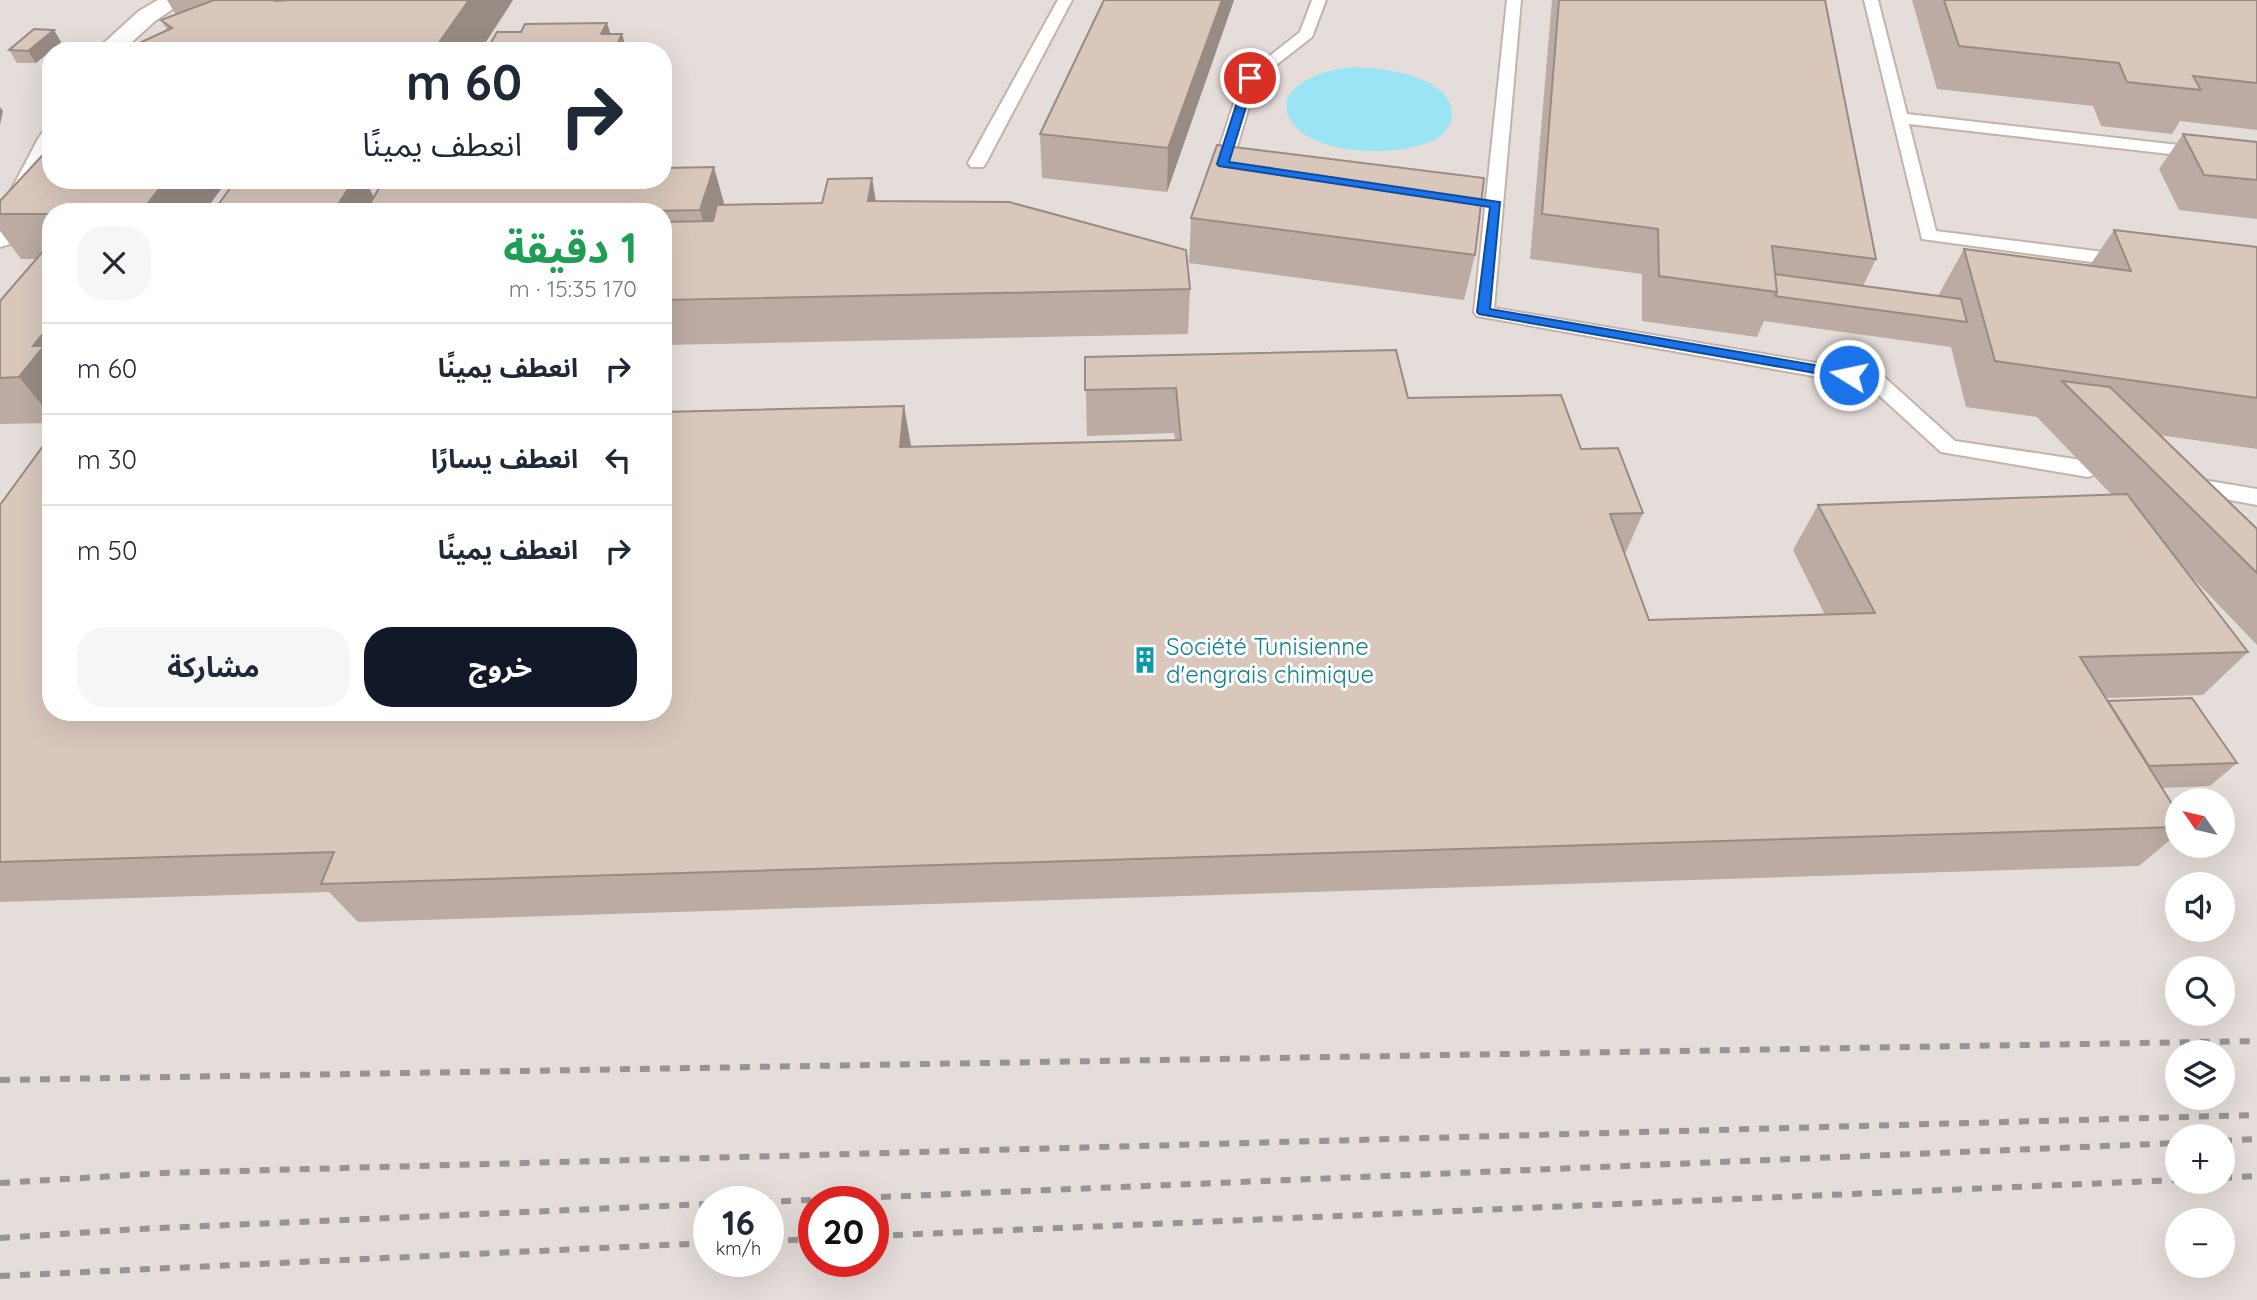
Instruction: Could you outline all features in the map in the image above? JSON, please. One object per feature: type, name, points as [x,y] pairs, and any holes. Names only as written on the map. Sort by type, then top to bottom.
[{"type":"street","points":[[117,42],[147,16],[174,0]]},
{"type":"street","points":[[0,238],[42,156]]},
{"type":"lane","points":[[977,163],[1065,0]]},
{"type":"lane","points":[[1250,168],[1223,164],[1250,78],[1307,34],[1319,0]]},
{"type":"lane","points":[[1514,0],[1489,203],[1484,312],[1875,380],[1949,447],[2088,469]]},
{"type":"lane","points":[[1871,0],[1927,235],[2147,264]]},
{"type":"lane","points":[[1901,118],[2257,159]]},
{"type":"lane","points":[[2163,481],[2257,496]]},
{"type":"shaded area","points":[[0,0],[2257,0],[2257,1300],[0,1300]]},
{"type":"water","points":[[1352,67],[1407,74],[1433,85],[1450,104],[1452,120],[1441,135],[1424,144],[1380,151],[1332,146],[1312,138],[1296,127],[1287,112],[1288,96],[1302,83],[1317,75]]},
{"type":"building","points":[[214,0],[469,0],[439,42],[141,42],[172,28],[161,20]]},
{"type":"building","points":[[1104,0],[1222,0],[1168,148],[1040,134]]},
{"type":"building","points":[[1559,0],[1825,0],[1876,259],[1772,246],[1777,292],[1659,276],[1658,229],[1542,214]]},
{"type":"building","points":[[1944,0],[2257,0],[2257,83],[2193,76],[2201,90],[2127,82],[2119,63],[1959,46]]},
{"type":"building","points":[[607,23],[601,34],[622,34],[618,42],[491,42],[497,32],[521,32],[525,24]]},
{"type":"building","points":[[34,29],[54,30],[28,51],[9,50]]},
{"type":"building","points":[[2183,134],[2257,142],[2257,180],[2204,175]]},
{"type":"building","points":[[1217,145],[1484,178],[1475,255],[1191,218]]},
{"type":"building","points":[[42,156],[42,189],[159,189],[148,203],[42,203],[42,214],[0,214],[0,201]]},
{"type":"building","points":[[714,167],[700,210],[672,211],[672,203],[370,203],[379,189],[672,189],[672,168]]},
{"type":"building","points":[[872,178],[868,201],[1009,202],[1186,250],[1190,289],[672,300],[672,222],[713,221],[717,205],[822,203],[828,179]]},
{"type":"building","points":[[230,189],[348,189],[339,203],[219,203]]},
{"type":"building","points":[[2114,230],[2257,247],[2257,398],[1995,361],[1964,249],[2131,271]]},
{"type":"building","points":[[42,252],[42,335],[33,346],[42,346],[42,348],[19,377],[0,378],[0,301]]},
{"type":"building","points":[[1775,274],[1961,299],[1967,322],[1775,296]]},
{"type":"building","name":"Société Tunisienne d'engrais chimique","points":[[1396,350],[1408,398],[1561,395],[1581,449],[1618,448],[1643,513],[1610,514],[1649,620],[1875,613],[1818,505],[2127,494],[2248,652],[2080,657],[2165,793],[2165,827],[321,884],[334,852],[0,862],[0,505],[42,447],[42,721],[672,721],[672,412],[904,406],[900,447],[1181,440],[1176,388],[1085,390],[1085,357]]},
{"type":"building","points":[[2062,381],[2110,387],[2257,529],[2257,573]]},
{"type":"building","points":[[2192,698],[2237,763],[2149,766],[2108,701]]},
{"type":"railway","points":[[0,1080],[2257,1041]]},
{"type":"railway","points":[[0,1183],[164,1173],[2257,1115]]},
{"type":"railway","points":[[2235,1140],[2257,1139]]},
{"type":"railway","points":[[784,1201],[2165,1144]]},
{"type":"railway","points":[[2235,1177],[2257,1176]]},
{"type":"railway","points":[[889,1235],[2165,1181]]},
{"type":"railway","points":[[0,1238],[138,1229],[693,1205]]},
{"type":"railway","points":[[784,1240],[798,1240]]},
{"type":"railway","points":[[0,1276],[693,1244]]},
{"type":"place","name":"Société Tunisienne d'engrais chimique","points":[[1145,660]]},
{"type":"route","points":[[1250,78],[1223,164],[1496,204],[1484,312],[1849,375]]}]
